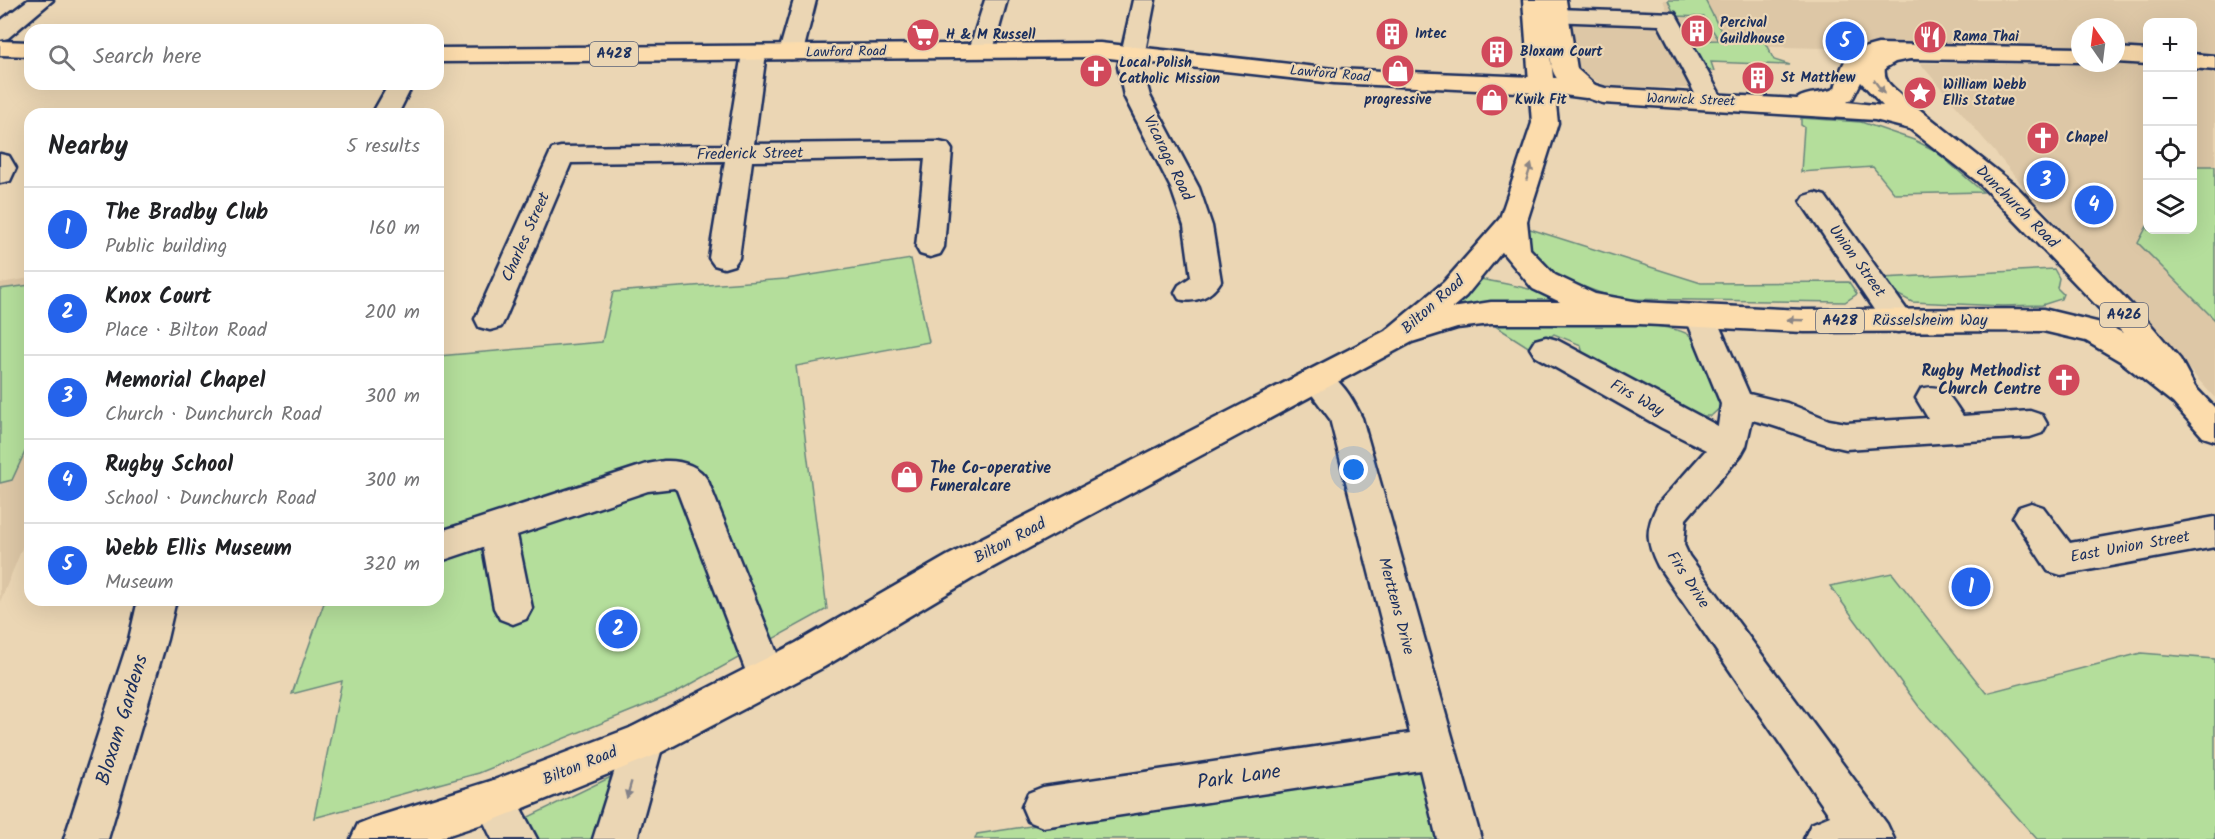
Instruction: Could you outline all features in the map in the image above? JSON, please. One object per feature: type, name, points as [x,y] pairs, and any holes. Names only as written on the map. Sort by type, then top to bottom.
[{"type":"main road","name":"Bilton Road","points":[[373,839],[494,800],[644,741],[810,655],[960,567],[1396,339],[1455,289],[1513,221],[1545,123],[1534,0]]},
{"type":"main road","points":[[1556,8],[1565,71],[1594,93]]},
{"type":"main road","points":[[0,48],[24,49]]},
{"type":"main road","name":"Lawford Road","points":[[444,55],[981,50],[1134,53],[1335,76],[1503,86],[1540,85]]},
{"type":"main road","name":"A428","points":[[1779,104],[1833,99],[1848,88],[1855,60],[1878,51],[2071,55]]},
{"type":"main road","name":"A428","points":[[1904,52],[1890,55],[1876,64],[1872,70],[1873,82],[1890,100],[1929,129]]},
{"type":"main road","points":[[2125,56],[2143,57]]},
{"type":"main road","points":[[2197,61],[2215,63]]},
{"type":"main road","name":"Warwick Street","points":[[1540,85],[1654,99],[1779,104]]},
{"type":"main road","name":"A428","points":[[1545,123],[1566,106],[1594,93]]},
{"type":"main road","points":[[1779,104],[1875,112],[1909,120],[1929,129]]},
{"type":"main road","name":"Dunchurch Road","points":[[1929,129],[1995,182],[2111,300],[2167,365],[2184,395],[2215,428]]},
{"type":"main road","name":"Rüsselsheim Way","points":[[1513,221],[1516,252],[1544,282],[1588,303],[1639,312]]},
{"type":"main road","name":"Rüsselsheim Way","points":[[1396,339],[1454,318],[1491,313],[1639,312],[1804,321],[2043,320],[2064,314],[2074,302],[2076,289],[2054,244]]},
{"type":"main road","name":"Rüsselsheim Way","points":[[2043,320],[2105,337],[2131,353],[2184,395]]},
{"type":"street","points":[[0,33],[42,0]]},
{"type":"street","points":[[791,52],[806,0]]},
{"type":"street","points":[[981,50],[996,0]]},
{"type":"street","points":[[1134,53],[1144,0]]},
{"type":"street","points":[[1556,8],[1667,18],[1710,100]]},
{"type":"street","points":[[724,258],[754,53]]},
{"type":"street","name":"Vicarage Road","points":[[1134,53],[1130,67],[1137,96],[1185,188],[1198,226],[1206,281],[1190,292]]},
{"type":"street","points":[[388,108],[398,90]]},
{"type":"street","name":"Frederick Street","points":[[561,155],[939,150],[930,247]]},
{"type":"street","name":"Charles Street","points":[[490,319],[561,155]]},
{"type":"street","points":[[0,162],[3,168],[0,175]]},
{"type":"street","name":"Union Street","points":[[1815,202],[1898,321]]},
{"type":"street","points":[[1700,316],[1737,404],[1787,415],[1823,432],[1846,436],[2030,424]]},
{"type":"street","name":"Firs Way","points":[[1546,348],[1674,419],[1729,446]]},
{"type":"street","name":"Merttens Drive","points":[[1318,381],[1331,394],[1346,418],[1460,839]]},
{"type":"street","points":[[1932,398],[1954,429]]},
{"type":"street","name":"Firs Drive","points":[[1737,404],[1735,425],[1729,446],[1670,514],[1666,545],[1676,566],[1853,834]]},
{"type":"street","points":[[444,545],[647,478],[667,474],[682,475],[691,481],[767,678]]},
{"type":"street","name":"East Union Street","points":[[2031,517],[2061,560],[2215,532]]},
{"type":"street","points":[[498,528],[513,608]]},
{"type":"street","name":"Bloxam Gardens","points":[[86,839],[148,639],[156,606]]},
{"type":"street","points":[[615,839],[644,741]]},
{"type":"street","name":"Park Lane","points":[[1043,807],[1434,749]]},
{"type":"street","points":[[494,800],[515,839]]},
{"type":"shaded area","points":[[1663,0],[2215,0],[2215,398],[2030,194],[1920,63],[2071,64],[2071,72],[2125,72],[2125,65],[2143,65],[2143,234],[2197,234],[2197,18],[2143,18],[2143,50],[2125,49],[2125,18],[2071,18],[2071,54],[1691,45],[1714,89],[1606,86],[1587,76],[1577,64],[1571,21],[1671,21]]},
{"type":"shaded area","points":[[24,279],[24,544],[0,602],[0,283]]},
{"type":"green space","points":[[1668,0],[1705,0],[1724,37],[1762,37],[1774,60],[1790,65],[1711,62],[1714,71],[1698,70],[1682,41],[1719,40],[1704,17],[1675,16]]},
{"type":"green space","points":[[1801,118],[1861,122],[1914,140],[1934,150],[1983,192],[1895,194],[1873,167],[1801,172],[1804,127],[1801,125]]},
{"type":"green space","points":[[2197,166],[2215,166],[2215,320],[2138,243],[2143,234],[2197,234]]},
{"type":"green space","points":[[1527,228],[1701,283],[1849,282],[1857,294],[1845,302],[1617,299],[1557,277],[1534,257],[1527,244]]},
{"type":"green space","points":[[911,259],[929,342],[796,366],[827,609],[673,694],[479,773],[314,818],[342,681],[292,694],[323,606],[444,606],[444,355],[602,342],[613,292],[786,279]]},
{"type":"green space","points":[[2054,269],[2059,278],[2057,288],[2063,294],[2061,299],[2042,305],[2003,306],[1912,302],[1891,291],[1882,278]]},
{"type":"green space","points":[[1475,278],[1540,292],[1576,308],[1507,302],[1454,306]]},
{"type":"green space","points":[[24,286],[24,454],[12,480],[0,483],[0,289]]},
{"type":"green space","points":[[1505,320],[1631,323],[1677,330],[1689,335],[1702,349],[1723,405],[1711,416],[1688,416],[1584,361],[1581,345],[1554,334],[1533,350],[1489,322]]},
{"type":"green space","points":[[1892,573],[1986,693],[2141,653],[2215,659],[2215,839],[2037,839],[1920,708],[1830,586]]},
{"type":"green space","points":[[1418,768],[1437,839],[975,839],[977,834]]},
{"type":"green space","points":[[613,776],[619,786],[605,839],[520,839],[512,825]]},
{"type":"place","name":"Percival Guildhouse","points":[[1697,31]]},
{"type":"place","name":"Intec","points":[[1392,34]]},
{"type":"place","name":"H & M Russell","points":[[923,35]]},
{"type":"place","name":"Rama Thai","points":[[1930,37]]},
{"type":"place","name":"Webb Ellis Museum","points":[[1845,41]]},
{"type":"place","name":"Bloxam Court","points":[[1497,52]]},
{"type":"place","name":"Local Polish Catholic Mission","points":[[1096,71]]},
{"type":"place","name":"progressive","points":[[1398,71]]},
{"type":"place","name":"St Matthew","points":[[1758,78]]},
{"type":"place","name":"William Webb Ellis Statue","points":[[1920,93]]},
{"type":"place","name":"Kwik Fit","points":[[1492,100]]},
{"type":"place","name":"Chapel","points":[[2043,138]]},
{"type":"place","name":"Memorial Chapel","points":[[2046,180]]},
{"type":"place","name":"Rugby School","points":[[2094,205]]},
{"type":"place","name":"Rugby Methodist Church Centre","points":[[2064,380]]},
{"type":"place","name":"The Co-operative Funeralcare","points":[[907,477]]},
{"type":"place","name":"The Bradby Club","points":[[1971,587]]},
{"type":"place","name":"Knox Court","points":[[618,629]]}]
